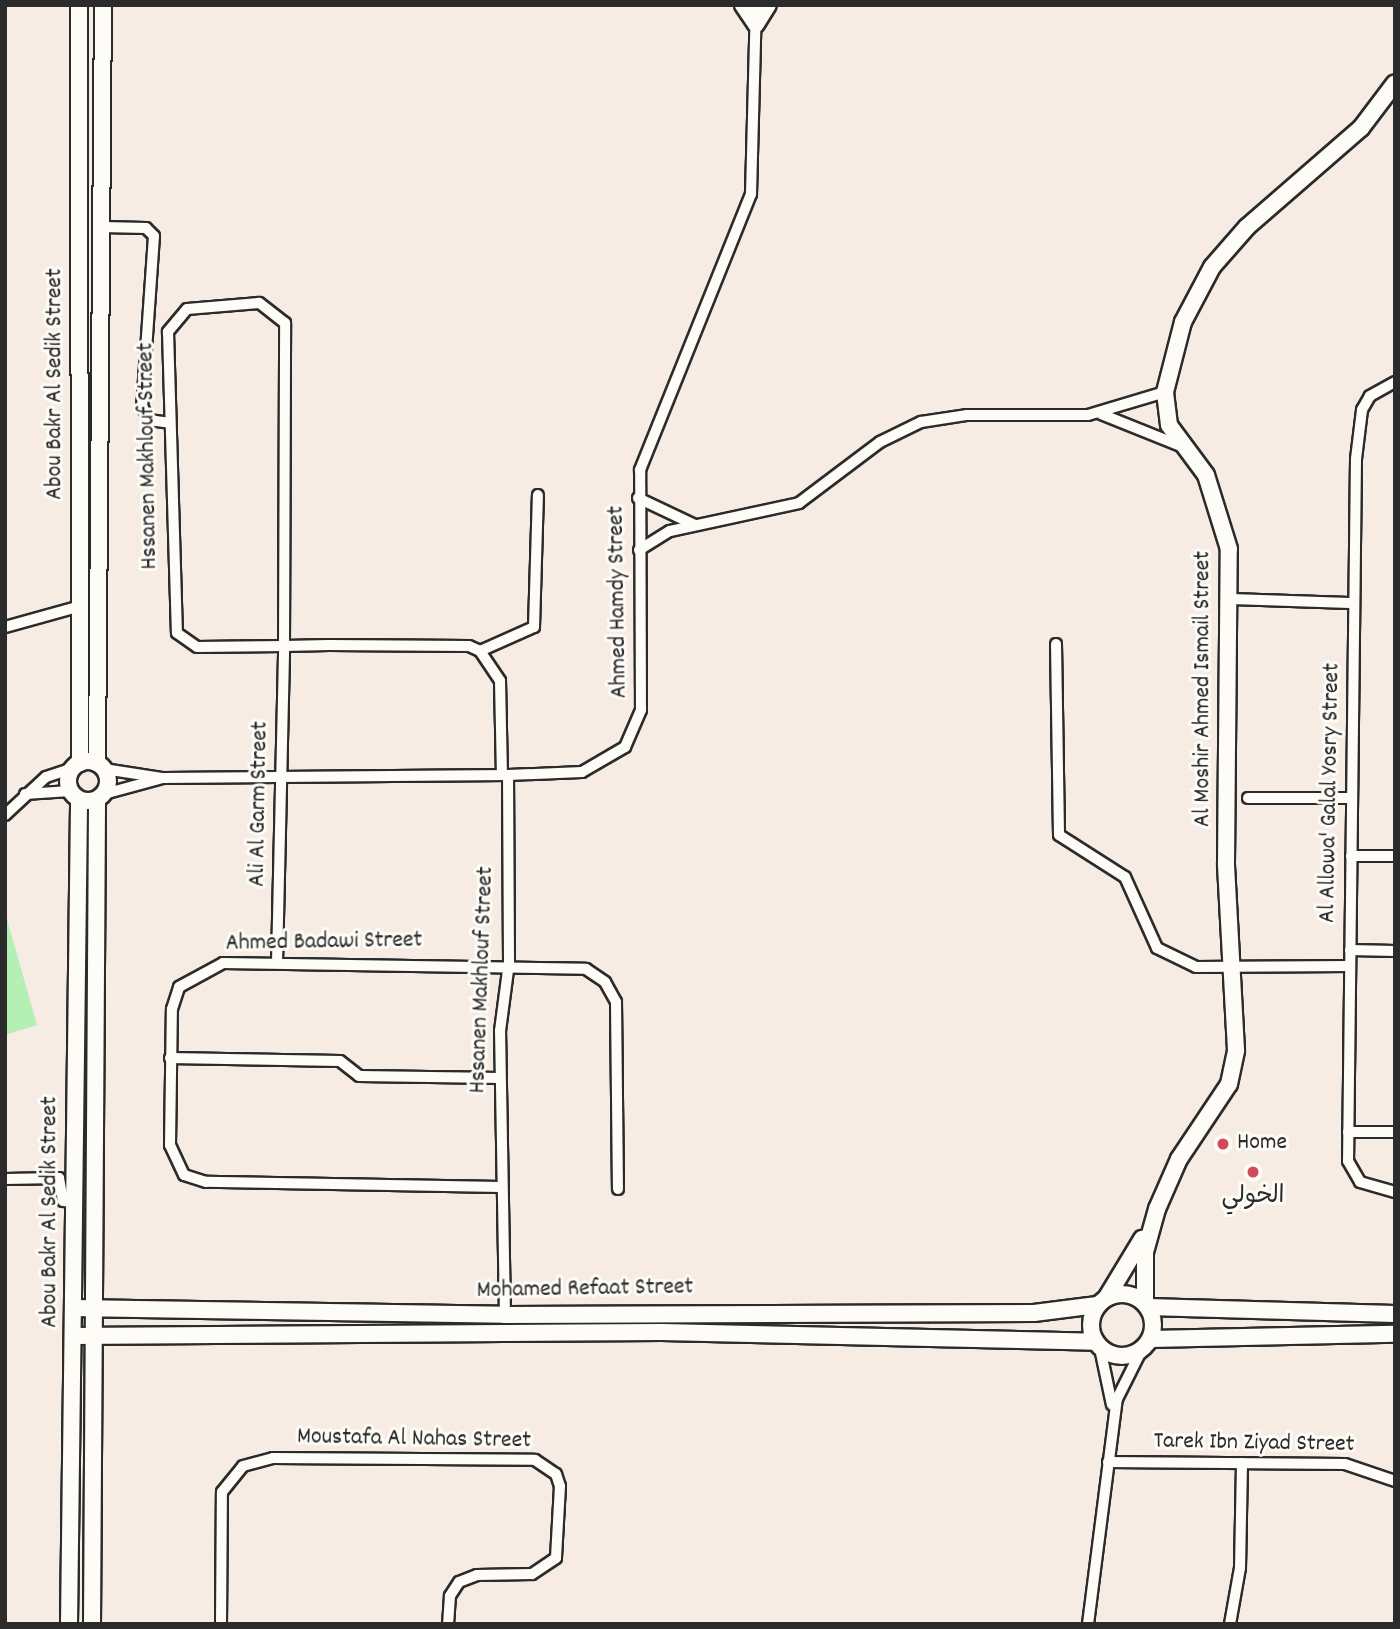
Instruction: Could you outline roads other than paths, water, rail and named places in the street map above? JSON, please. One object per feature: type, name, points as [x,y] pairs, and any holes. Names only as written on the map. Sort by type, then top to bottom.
[{"type":"street","name":"Abou Bakr Al Sedik Street","points":[[69,1624],[74,1202],[79,5]]},
{"type":"street","name":"Abou Bakr Al Sedik Street","points":[[92,1624],[101,766],[103,5]]},
{"type":"street","points":[[743,5],[755,24],[768,5]]},
{"type":"street","name":"Ahmed Hamdy Street","points":[[101,766],[163,778],[505,775],[593,769],[616,756],[633,736],[641,710],[638,498],[647,443],[751,194],[755,5]]},
{"type":"street","name":"Al Moshir Ahmed Ismail Street","points":[[1102,1301],[1157,1209],[1179,1158],[1234,1068],[1230,966],[1229,599],[1225,522],[1206,475],[1169,425],[1165,393],[1183,322],[1212,267],[1247,227],[1361,128],[1395,83]]},
{"type":"street","points":[[102,227],[146,228],[154,236],[142,406],[149,420],[170,423]]},
{"type":"street","name":"Hssanen Makhlouf Street","points":[[284,646],[285,323],[279,314],[259,303],[197,305],[178,315],[168,332],[177,633],[197,647],[284,646],[480,651],[500,681],[509,963],[500,1078],[500,1187],[505,1315]]},
{"type":"street","name":"Al Allowa' Galal Yosry Street","points":[[1395,382],[1370,396],[1358,425],[1352,603],[1353,798],[1348,1132],[1353,1175],[1375,1189],[1395,1192]]},
{"type":"street","points":[[639,550],[658,535],[695,525],[756,517],[799,503],[880,442],[922,422],[967,415],[1098,413],[1165,393]]},
{"type":"street","points":[[1098,413],[1185,448]]},
{"type":"street","points":[[480,651],[534,627],[538,495]]},
{"type":"street","points":[[638,498],[695,525]]},
{"type":"street","points":[[1229,599],[1352,603]]},
{"type":"street","points":[[5,626],[77,607]]},
{"type":"street","points":[[1056,644],[1061,839],[1125,877],[1149,936],[1168,957],[1196,967],[1350,966]]},
{"type":"street","name":"Ali Al Garm Street","points":[[278,963],[284,646]]},
{"type":"street","points":[[5,816],[46,777],[76,766],[101,766]]},
{"type":"street","name":"Ahmed Hamdy Street","points":[[100,797],[163,778]]},
{"type":"street","points":[[26,794],[100,797]]},
{"type":"street","points":[[1248,798],[1353,798]]},
{"type":"street","points":[[1351,856],[1395,856]]},
{"type":"street","points":[[1350,950],[1395,951]]},
{"type":"street","name":"Ahmed Badawi Street","points":[[500,1187],[195,1181],[172,1156],[170,1058],[174,997],[186,978],[223,963],[509,963],[586,969],[612,991],[618,1189]]},
{"type":"street","points":[[170,1058],[340,1060],[354,1075],[500,1078]]},
{"type":"street","points":[[1348,1132],[1395,1132]]},
{"type":"street","points":[[5,1179],[59,1178],[62,1201],[74,1202]]},
{"type":"street","name":"Al Moshir Ahmed Ismail Street","points":[[1147,1305],[1145,1252],[1157,1209]]},
{"type":"street","points":[[1114,1419],[1098,1345],[1090,1324],[1102,1301],[1127,1294],[1147,1305],[1395,1314]]},
{"type":"street","name":"Mohamed Refaat Street","points":[[73,1308],[505,1315],[659,1311],[1034,1313],[1102,1301]]},
{"type":"street","points":[[1088,1624],[1114,1419],[1126,1372],[1146,1344],[1147,1305]]},
{"type":"street","points":[[659,1311],[670,1332]]},
{"type":"street","points":[[670,1332],[677,1311]]},
{"type":"street","name":"Mohamed Refaat Street","points":[[73,1336],[670,1332],[1098,1345]]},
{"type":"street","points":[[1098,1345],[1124,1357],[1146,1344],[1395,1334]]},
{"type":"street","name":"Moustafa Al Nahas Street","points":[[220,1624],[222,1492],[243,1466],[272,1458],[535,1460],[556,1474],[560,1486],[556,1558],[532,1574],[477,1575],[459,1582],[450,1596],[448,1624]]},
{"type":"street","name":"Tarek Ibn Ziyad Street","points":[[1108,1462],[1345,1464],[1395,1481]]},
{"type":"street","points":[[1230,1624],[1240,1568],[1242,1463]]},
{"type":"place","name":"Home","points":[[1223,1144]]},
{"type":"place","name":"الخولي","points":[[1253,1172]]}]
